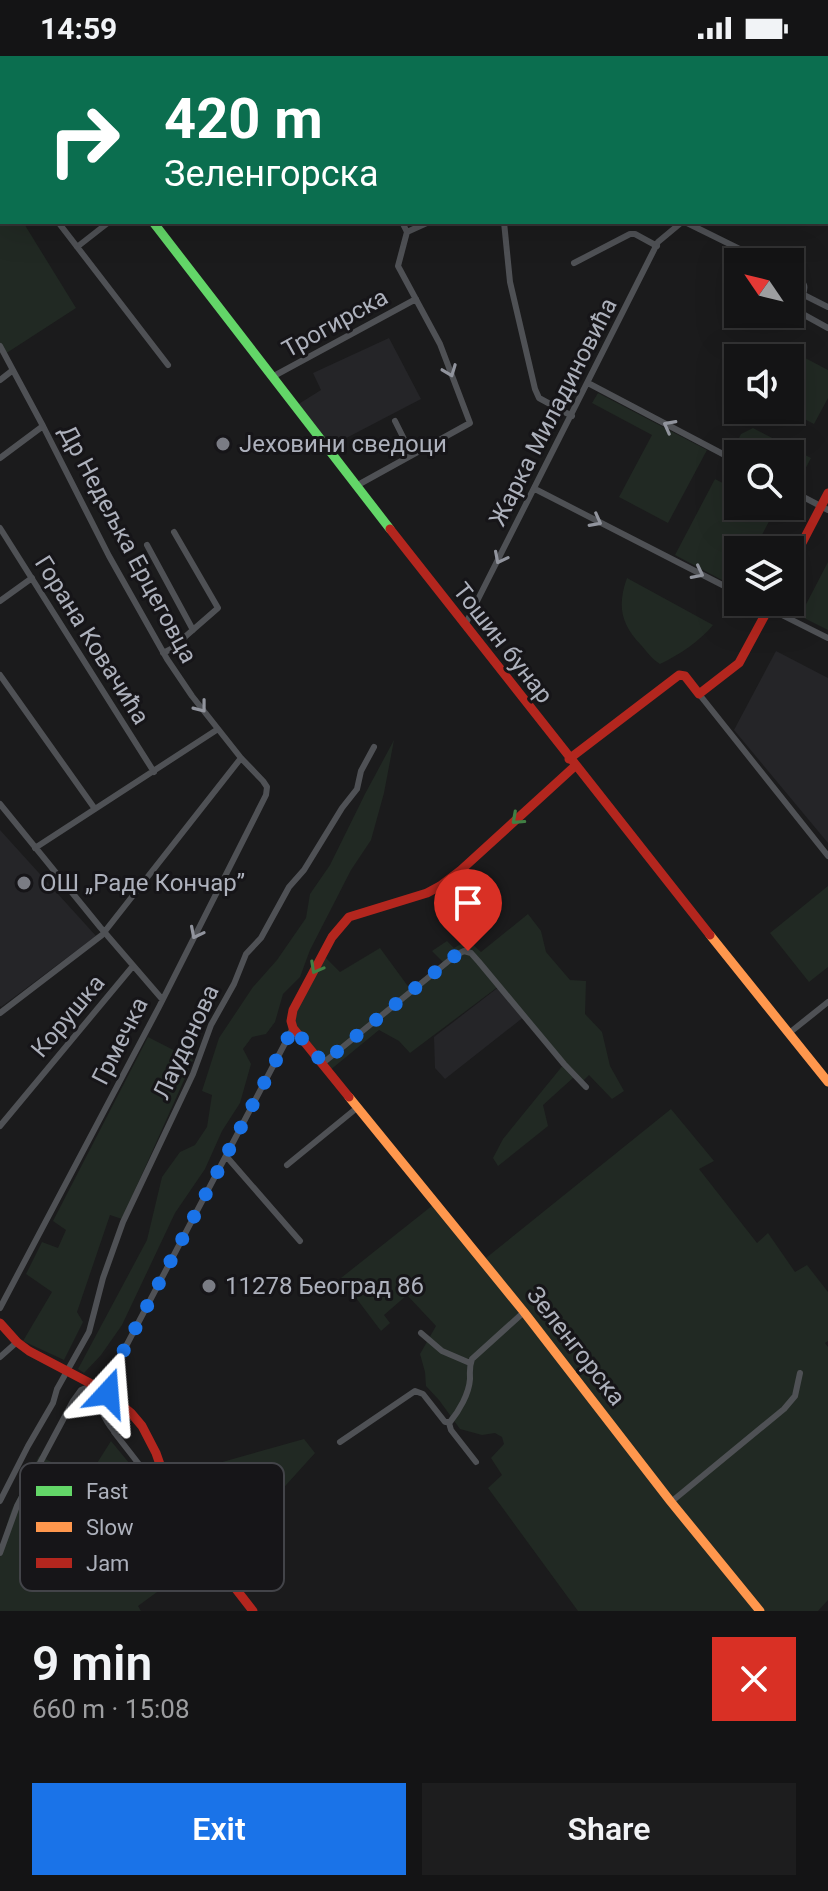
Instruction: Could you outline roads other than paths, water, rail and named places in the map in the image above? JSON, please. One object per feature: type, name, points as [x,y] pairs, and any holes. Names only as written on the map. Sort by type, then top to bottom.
[{"type":"street","points":[[60,224],[168,365]]},
{"type":"street","points":[[77,247],[106,224]]},
{"type":"street","name":"Тошин бунар","points":[[155,224],[572,763],[788,1034],[825,1074]]},
{"type":"street","points":[[356,486],[470,423],[440,344],[398,266],[407,232],[403,224]]},
{"type":"street","points":[[407,232],[425,224]]},
{"type":"street","points":[[504,224],[510,282],[535,389],[539,398],[550,404]]},
{"type":"street","name":"Жарка Миладиновића","points":[[464,626],[660,240],[681,224]]},
{"type":"street","points":[[688,224],[737,248]]},
{"type":"street","points":[[574,263],[630,234],[657,246]]},
{"type":"street","points":[[804,295],[828,307]]},
{"type":"street","name":"Трогирска","points":[[272,377],[416,299]]},
{"type":"street","points":[[804,315],[828,328]]},
{"type":"street","name":"Др Недељка Ерцеговца","points":[[0,346],[163,653],[192,696],[267,787]]},
{"type":"street","points":[[0,380],[13,370]]},
{"type":"street","points":[[588,383],[724,455]]},
{"type":"street","points":[[559,409],[572,416]]},
{"type":"street","points":[[395,421],[412,455]]},
{"type":"street","points":[[0,458],[43,426]]},
{"type":"street","points":[[535,489],[724,586]]},
{"type":"street","points":[[804,542],[824,508],[828,493]]},
{"type":"street","points":[[804,497],[824,508]]},
{"type":"street","name":"Горана Ковачића","points":[[0,528],[154,772]]},
{"type":"street","points":[[163,653],[218,608],[174,532]]},
{"type":"street","points":[[147,545],[193,630]]},
{"type":"street","points":[[0,601],[32,578]]},
{"type":"street","points":[[699,694],[739,663],[764,616]]},
{"type":"street","points":[[789,616],[828,638]]},
{"type":"street","points":[[0,675],[95,809]]},
{"type":"street","points":[[103,1390],[293,1028],[293,1010],[332,937],[349,917],[427,893],[440,886],[461,870],[572,763],[679,675],[685,676],[828,856]]},
{"type":"street","points":[[35,848],[218,729]]},
{"type":"street","name":"Лаудонова","points":[[0,1501],[92,1323],[103,1278],[123,1222],[246,954],[261,938],[289,887],[304,870],[357,789],[361,771],[374,747]]},
{"type":"street","points":[[0,1013],[105,933],[241,758]]},
{"type":"street","name":"Грмечка","points":[[0,1308],[162,999],[266,795],[267,787]]},
{"type":"street","points":[[0,804],[162,999]]},
{"type":"street","points":[[323,1063],[464,951],[471,953],[586,1087]]},
{"type":"street","name":"Корушка","points":[[0,1126],[133,966]]},
{"type":"street","points":[[788,1034],[828,1002]]},
{"type":"street","name":"Зеленгорска","points":[[293,1028],[524,1312],[760,1611]]},
{"type":"street","points":[[287,1165],[358,1107]]},
{"type":"street","points":[[226,1156],[300,1241]]},
{"type":"street","points":[[449,1423],[466,1395],[470,1363],[474,1356],[524,1312]]},
{"type":"street","points":[[0,1323],[17,1342],[103,1390],[131,1413],[146,1434],[160,1463]]},
{"type":"street","points":[[421,1333],[442,1351],[470,1363]]},
{"type":"street","points":[[0,1357],[17,1342]]},
{"type":"street","points":[[671,1502],[784,1409],[798,1390],[800,1373]]},
{"type":"street","points":[[40,1463],[73,1401],[81,1390],[88,1388],[116,1438],[136,1463]]},
{"type":"street","points":[[340,1442],[415,1391],[423,1394],[449,1423],[476,1462]]},
{"type":"street","points":[[113,1430],[117,1421],[131,1413]]},
{"type":"street","points":[[0,1553],[20,1500]]},
{"type":"street","points":[[237,1591],[253,1611]]},
{"type":"place","name":"Јеховини сведоци","points":[[223,444]]},
{"type":"place","name":"ОШ „Раде Кончар”","points":[[24,883]]},
{"type":"place","name":"11278 Београд 86","points":[[209,1286]]}]
